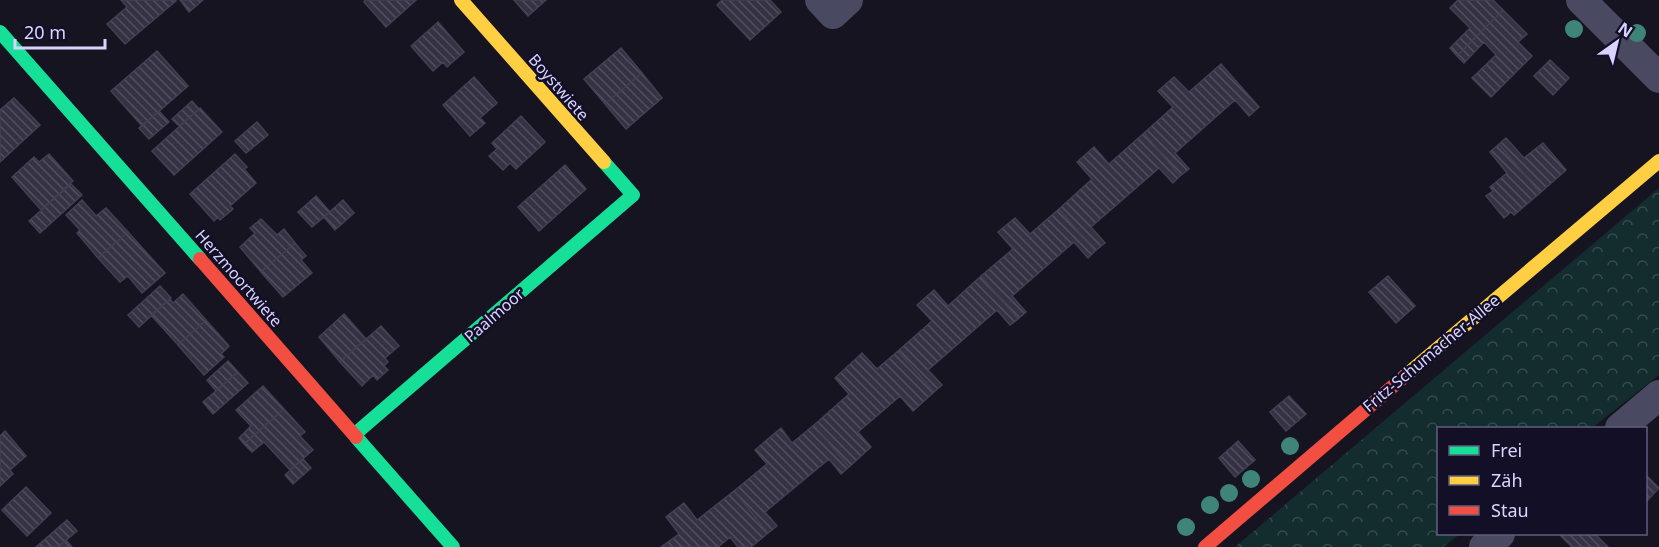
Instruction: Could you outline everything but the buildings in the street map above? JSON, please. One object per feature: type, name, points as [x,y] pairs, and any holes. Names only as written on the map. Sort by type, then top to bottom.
[{"type":"street","name":"Boystwiete","points":[[461,0],[633,195]]},
{"type":"street","points":[[1581,0],[1659,78]]},
{"type":"street","name":"Herzmoortwiete","points":[[0,32],[453,547]]},
{"type":"street","name":"Fritz-Schumacher-Allee","points":[[1205,547],[1659,161]]},
{"type":"street","name":"Paalmoor","points":[[355,434],[633,195]]},
{"type":"street","points":[[1622,427],[1659,395]]},
{"type":"street","points":[[1484,547],[1499,535]]},
{"type":"green space","points":[[1659,188],[1659,375],[1593,427],[1437,427],[1437,535],[1459,535],[1443,547],[1235,547]]},
{"type":"traffic: fast","points":[[0,32],[200,259]]},
{"type":"traffic: fast","points":[[355,434],[633,195],[604,162]]},
{"type":"traffic: fast","points":[[356,437],[453,547]]},
{"type":"traffic: slow","points":[[461,0],[604,162]]},
{"type":"traffic: slow","points":[[1405,376],[1659,161]]},
{"type":"traffic: jam","points":[[200,259],[356,437]]},
{"type":"traffic: jam","points":[[1205,547],[1405,376]]}]
